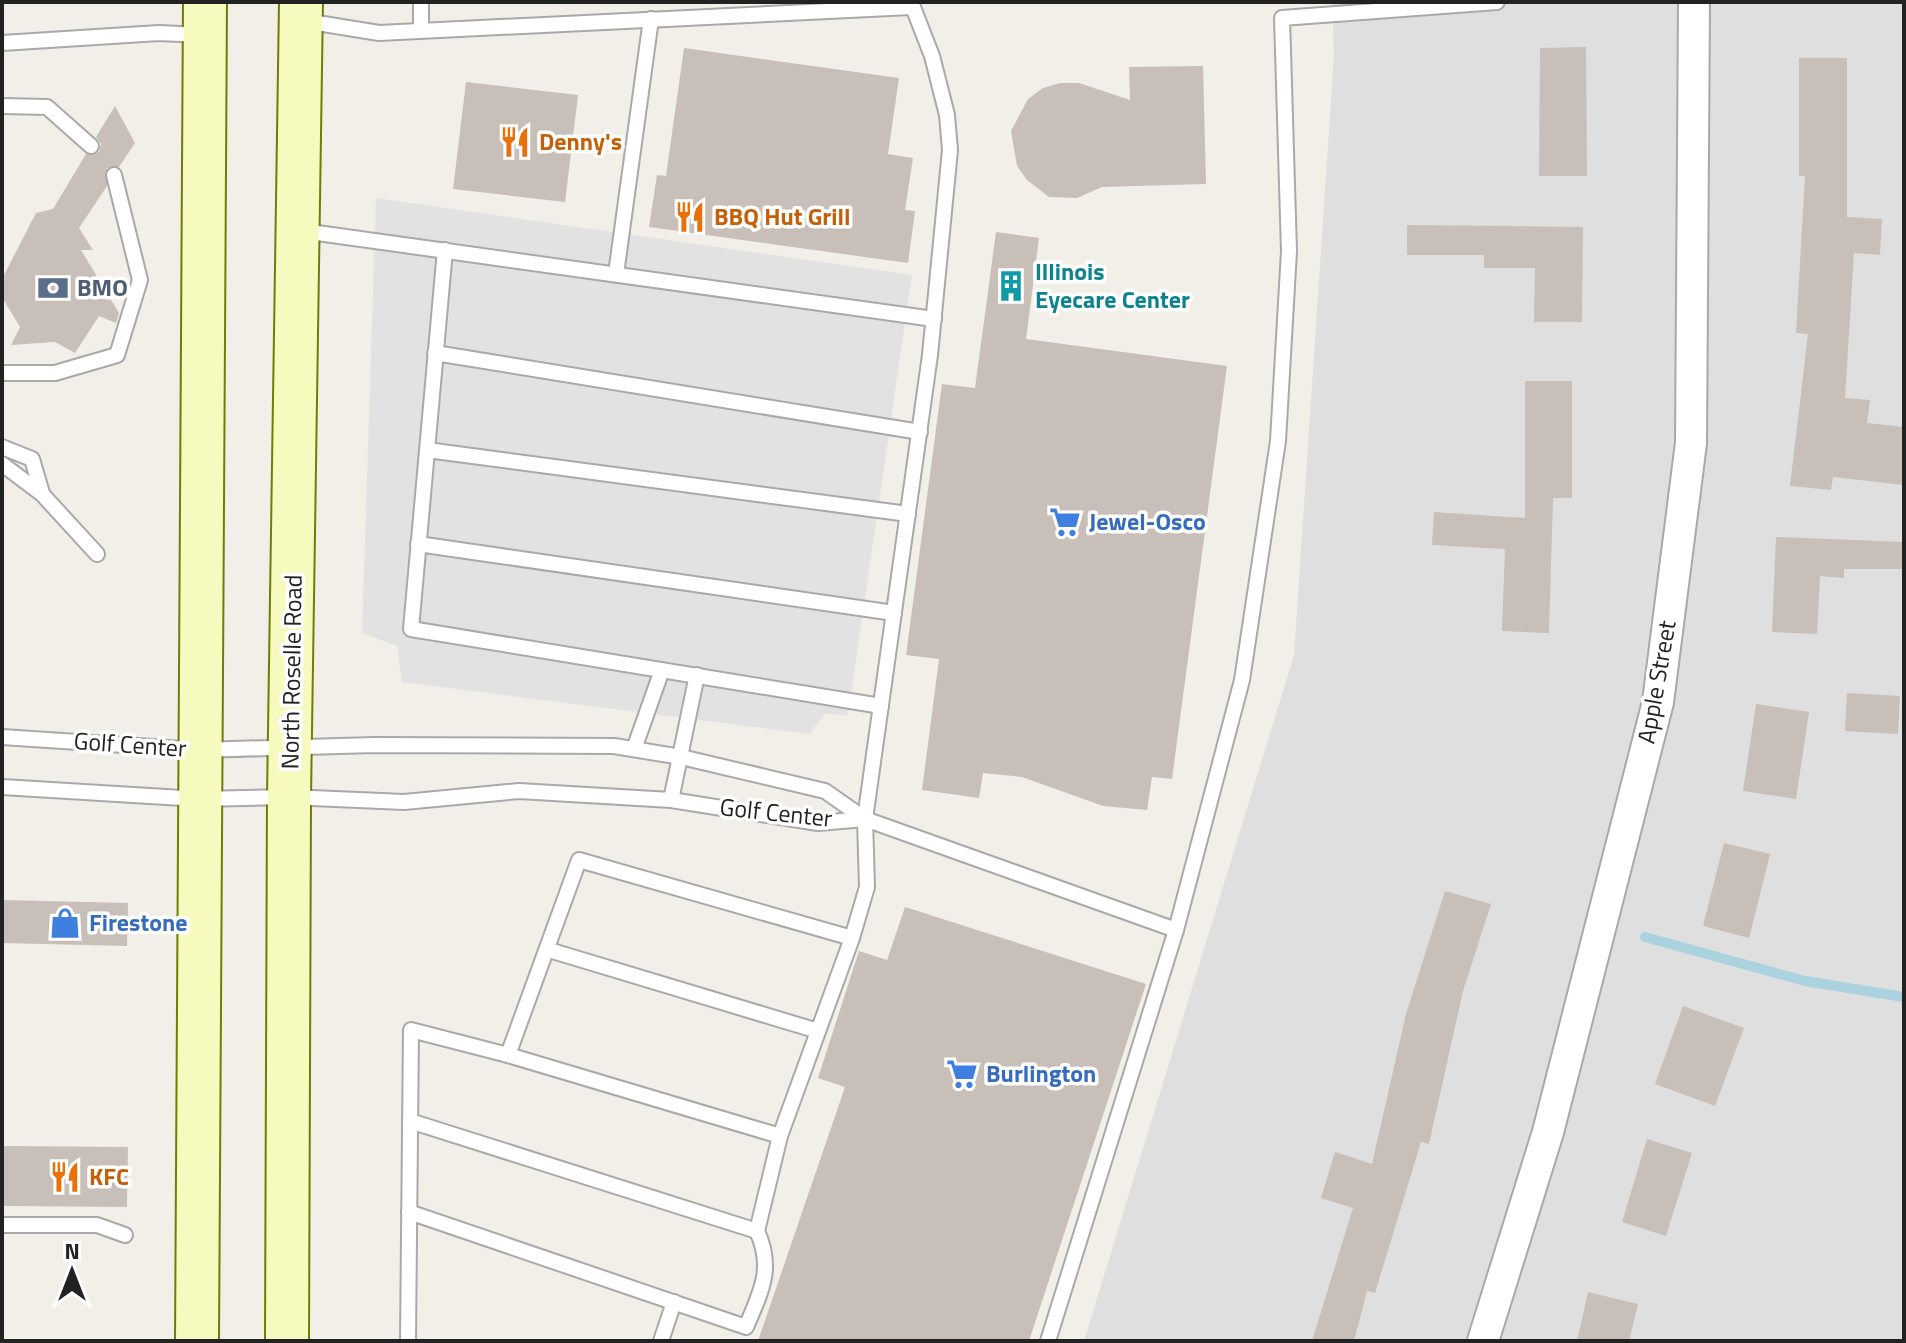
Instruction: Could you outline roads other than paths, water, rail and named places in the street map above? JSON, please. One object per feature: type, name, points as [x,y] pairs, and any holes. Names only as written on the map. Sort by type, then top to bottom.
[{"type":"main road","name":"North Roselle Road","points":[[287,1341],[289,797],[300,11]]},
{"type":"main road","points":[[197,1341],[205,18]]},
{"type":"street","name":"Apple Street","points":[[1483,1341],[1548,1132],[1658,702],[1691,443],[1694,2]]},
{"type":"lane","points":[[421,2],[421,30]]},
{"type":"lane","points":[[677,2],[677,18]]},
{"type":"lane","points":[[1048,1341],[1176,930],[1242,680],[1278,441],[1289,251],[1282,18],[1497,2]]},
{"type":"lane","points":[[300,11],[379,33],[911,5],[932,56],[947,115],[950,150],[934,319],[865,819],[867,887],[852,938],[780,1136],[757,1231],[767,1254],[759,1295],[743,1334],[674,1302],[409,1212]]},
{"type":"lane","points":[[2,43],[159,33],[205,18]]},
{"type":"lane","points":[[616,274],[651,19]]},
{"type":"lane","points":[[2,106],[47,107],[91,146]]},
{"type":"lane","points":[[2,373],[55,373],[117,355],[140,280],[114,175]]},
{"type":"lane","points":[[299,231],[934,319]]},
{"type":"lane","points":[[445,250],[411,629],[881,706]]},
{"type":"lane","points":[[435,353],[920,432]]},
{"type":"lane","points":[[2,447],[32,459],[42,494]]},
{"type":"lane","points":[[427,450],[908,514]]},
{"type":"lane","points":[[2,464],[42,494],[97,554]]},
{"type":"lane","points":[[418,544],[894,613]]},
{"type":"lane","points":[[634,749],[662,670]]},
{"type":"lane","points":[[671,800],[697,675]]},
{"type":"lane","name":"Golf Center","points":[[2,737],[199,750],[614,746],[681,757],[825,791],[865,819]]},
{"type":"lane","name":"Golf Center","points":[[2,787],[199,799],[289,797],[404,802],[519,791],[671,800],[818,823],[865,819]]},
{"type":"lane","points":[[865,819],[1176,930]]},
{"type":"lane","points":[[508,1055],[549,950],[579,860],[852,938]]},
{"type":"lane","points":[[549,950],[818,1031]]},
{"type":"lane","points":[[408,1341],[411,1030],[508,1055],[780,1136]]},
{"type":"lane","points":[[410,1121],[757,1231]]},
{"type":"lane","points":[[2,1225],[97,1225],[125,1235]]},
{"type":"lane","points":[[661,1341],[674,1302]]},
{"type":"waterway","points":[[1645,937],[1805,981],[1904,997]]},
{"type":"place","name":"Denny's","points":[[515,142]]},
{"type":"place","name":"BBQ Hut Grill","points":[[690,217]]},
{"type":"place","name":"Illinois Eyecare Center","points":[[1011,286]]},
{"type":"place","name":"BMO","points":[[53,288]]},
{"type":"place","name":"Jewel-Osco","points":[[1065,522]]},
{"type":"place","name":"Firestone","points":[[65,923]]},
{"type":"place","name":"Burlington","points":[[962,1074]]},
{"type":"place","name":"KFC","points":[[65,1177]]}]
